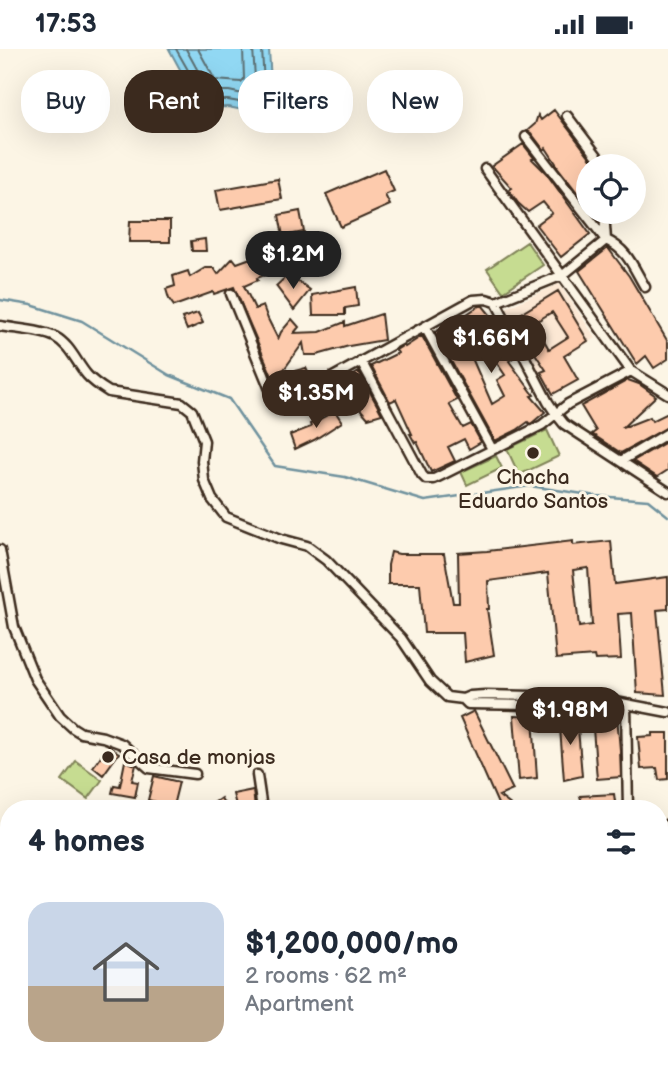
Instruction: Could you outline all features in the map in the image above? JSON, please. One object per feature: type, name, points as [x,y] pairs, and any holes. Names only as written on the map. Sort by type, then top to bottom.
[{"type":"street","points":[[566,116],[596,154]]},
{"type":"street","points":[[526,137],[606,240],[621,248],[645,287]]},
{"type":"street","points":[[485,169],[631,371],[668,394]]},
{"type":"street","points":[[605,224],[606,240]]},
{"type":"street","points":[[231,294],[274,399],[287,400],[473,300],[486,299],[496,302],[563,275],[606,240]]},
{"type":"street","points":[[496,302],[556,414],[564,424],[668,492]]},
{"type":"street","points":[[0,326],[51,335],[62,342],[99,387],[109,392],[182,403],[192,411],[204,441],[204,480],[212,499],[226,517],[281,539],[307,546],[326,560],[401,638],[430,681],[447,697],[575,697],[615,701],[668,712]]},
{"type":"street","points":[[425,327],[492,449]]},
{"type":"street","points":[[361,361],[426,479],[434,479],[542,425],[568,404],[631,371]]},
{"type":"street","points":[[621,461],[668,433]]},
{"type":"street","points":[[0,550],[14,627],[35,679],[60,716],[81,733],[122,744],[149,768],[195,774]]},
{"type":"street","points":[[626,705],[628,800]]},
{"type":"street","points":[[257,775],[261,800]]},
{"type":"shaded area","points":[[559,284],[596,338],[539,372],[506,308]]},
{"type":"green space","points":[[527,242],[543,265],[503,292],[487,269]]},
{"type":"green space","name":"Chacha Eduardo Santos","points":[[547,430],[559,456],[519,475],[507,449]]},
{"type":"green space","points":[[496,456],[502,468],[467,485],[461,472]]},
{"type":"green space","points":[[76,761],[102,780],[88,799],[62,780]]},
{"type":"water","points":[[169,49],[269,49],[270,70],[238,70],[238,109],[224,107],[224,70],[180,70]]},
{"type":"building","points":[[554,110],[587,154],[576,154],[576,191],[546,148],[544,150],[527,131],[535,124],[538,115],[541,120]]},
{"type":"building","points":[[523,144],[576,215],[576,224],[583,224],[590,234],[561,257],[536,225],[552,213],[543,202],[528,212],[518,203],[509,190],[512,188],[492,166]]},
{"type":"building","points":[[384,169],[394,191],[385,195],[390,205],[341,227],[326,194]]},
{"type":"building","points":[[278,179],[282,199],[220,210],[216,190]]},
{"type":"building","points":[[300,211],[304,232],[283,236],[279,215]]},
{"type":"building","points":[[130,221],[170,221],[170,242],[129,242]]},
{"type":"building","points":[[205,239],[206,251],[192,251],[191,241]]},
{"type":"building","points":[[608,248],[629,276],[668,342],[668,359],[654,368],[646,356],[637,364],[579,271]]},
{"type":"building","points":[[270,251],[279,269],[244,286],[255,309],[263,306],[278,339],[292,319],[299,327],[294,333],[320,332],[345,322],[345,326],[381,314],[384,340],[317,355],[305,355],[303,343],[280,375],[306,368],[312,381],[280,395],[234,287],[174,306],[169,299],[166,289],[175,286],[173,276],[188,271],[190,277],[205,268],[214,268],[218,274],[233,258],[237,263]]},
{"type":"building","points":[[289,274],[310,290],[294,310],[276,286]]},
{"type":"building","points":[[356,287],[358,306],[345,308],[345,315],[313,315],[312,295]]},
{"type":"building","points":[[558,291],[588,341],[564,356],[578,380],[553,394],[541,372],[546,370],[512,319]],"holes":[[[552,312],[568,337],[549,349],[534,323]]]},
{"type":"building","points":[[483,306],[496,322],[493,323],[513,358],[509,361],[534,395],[531,396],[545,412],[532,423],[528,422],[495,441],[435,332],[450,324],[469,359],[472,358],[492,404],[505,396],[497,380],[505,375],[494,359],[487,364],[480,354],[483,352],[458,320]]},
{"type":"building","points":[[198,313],[203,323],[187,330],[182,318]]},
{"type":"building","points":[[422,336],[457,400],[449,404],[463,428],[471,424],[481,442],[469,449],[464,439],[448,447],[455,461],[431,472],[417,442],[415,443],[410,434],[396,399],[390,402],[371,366],[398,353],[396,350]]},
{"type":"building","points":[[359,372],[382,414],[368,418],[360,409],[352,393],[351,377]]},
{"type":"building","points":[[628,380],[656,396],[622,428],[650,417],[652,421],[668,413],[668,427],[621,453],[592,434],[596,431],[581,406]]},
{"type":"building","points":[[335,411],[342,422],[295,449],[290,435],[311,427],[310,424]]},
{"type":"building","points":[[668,441],[668,470],[657,477],[633,461]]},
{"type":"building","points":[[573,541],[573,545],[611,541],[615,584],[668,577],[668,609],[657,610],[665,695],[637,693],[632,613],[618,614],[621,659],[595,660],[594,656],[556,659],[548,573],[488,581],[487,609],[494,655],[465,662],[463,633],[424,633],[420,584],[388,584],[391,552],[444,554],[453,603],[459,603],[458,553]],"holes":[[[588,568],[592,625],[579,627],[573,570]]]},
{"type":"building","points":[[474,711],[513,790],[499,796],[504,800],[496,800],[460,718]]},
{"type":"building","points":[[559,715],[577,716],[582,776],[564,780]]},
{"type":"building","points":[[514,716],[533,717],[537,778],[519,780]]},
{"type":"building","points":[[592,716],[617,716],[621,777],[597,779]]},
{"type":"building","points":[[653,733],[668,733],[668,779],[659,780],[657,768],[641,769],[638,737],[653,736]]},
{"type":"building","name":"Casa de monjas","points":[[108,746],[119,753],[103,775],[93,767]]},
{"type":"building","points":[[125,761],[136,765],[132,781],[138,782],[135,797],[112,793],[114,785],[120,786]]},
{"type":"building","points":[[154,776],[179,782],[174,800],[148,800]]},
{"type":"building","points":[[253,790],[254,800],[235,800],[233,794]]},
{"type":"building","points":[[614,794],[615,800],[581,800],[580,796]]},
{"type":"waterway","points":[[0,300],[31,305],[82,321],[169,375],[229,399],[275,466],[345,477],[425,501],[530,486],[648,500],[668,516]]},
{"type":"place","name":"Chacha Eduardo Santos","points":[[533,453]]},
{"type":"place","name":"Casa de monjas","points":[[108,757]]}]
